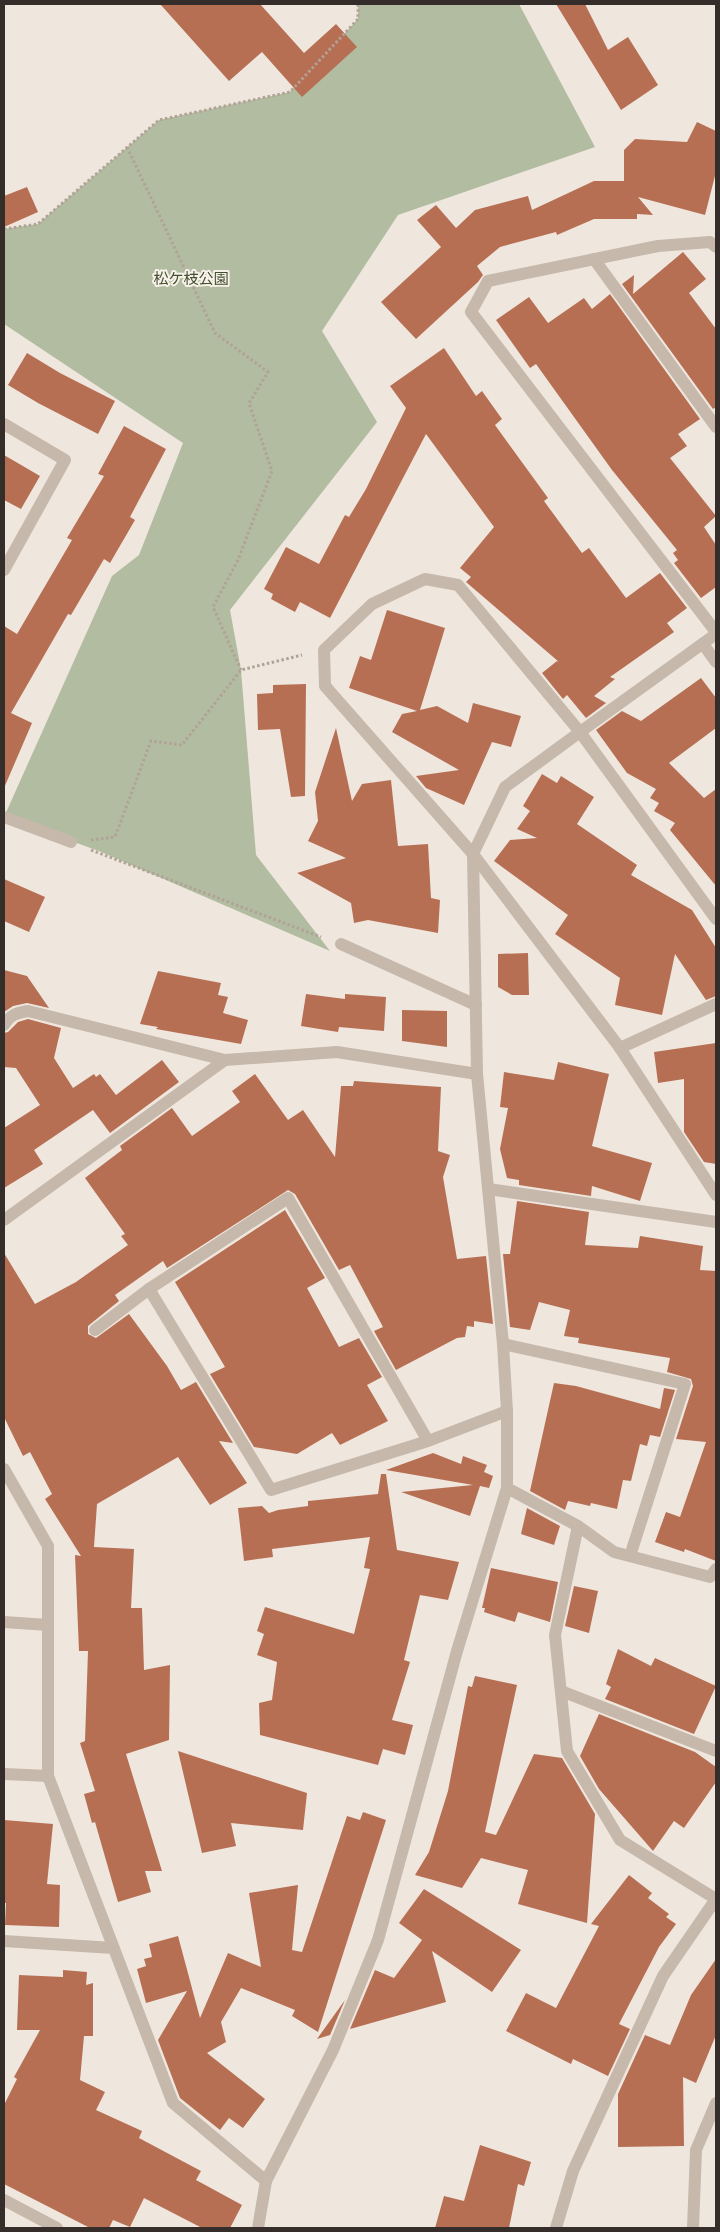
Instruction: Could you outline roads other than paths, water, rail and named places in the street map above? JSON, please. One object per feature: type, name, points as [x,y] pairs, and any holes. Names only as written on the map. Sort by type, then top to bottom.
[{"type":"street","points":[[258,2228],[266,2181],[333,2050],[378,1940],[454,1661],[507,1488],[507,1411],[503,1344],[477,1074],[473,854],[505,787],[716,633],[472,312],[488,281],[658,246],[710,242],[716,247]]},
{"type":"street","points":[[594,258],[716,427]]},
{"type":"street","points":[[4,424],[64,460],[4,570]]},
{"type":"street","points":[[716,919],[580,732],[458,585],[425,579],[372,604],[324,650],[325,686],[473,854],[620,1048],[716,1195]]},
{"type":"street","points":[[703,644],[716,662]]},
{"type":"street","points":[[4,817],[71,842]]},
{"type":"street","points":[[341,944],[476,1005]]},
{"type":"street","points":[[620,1048],[716,1004]]},
{"type":"street","points":[[4,1025],[15,1014],[28,1011],[225,1060],[337,1052],[477,1074]]},
{"type":"street","points":[[4,1220],[225,1060]]},
{"type":"street","points":[[488,1189],[716,1222]]},
{"type":"street","points":[[95,1330],[149,1289],[288,1198],[428,1440]]},
{"type":"street","points":[[149,1289],[271,1490],[428,1440],[507,1411]]},
{"type":"street","points":[[503,1344],[685,1384],[630,1556]]},
{"type":"street","points":[[4,1469],[48,1546],[48,1776],[173,2103],[266,2181]]},
{"type":"street","points":[[507,1488],[578,1526],[614,1552],[710,1577],[716,1569]]},
{"type":"street","points":[[556,2228],[573,2171],[663,1976],[716,1899],[620,1840],[566,1751],[555,1636],[578,1526]]},
{"type":"street","points":[[4,1622],[48,1625]]},
{"type":"street","points":[[561,1691],[716,1750]]},
{"type":"street","points":[[4,1774],[48,1776]]},
{"type":"street","points":[[4,1941],[114,1948]]},
{"type":"street","points":[[693,2228],[696,2150],[716,2103]]},
{"type":"street","points":[[4,2200],[57,2228]]},
{"type":"park label","name":"松ケ枝公園","points":[[191,279]]}]
